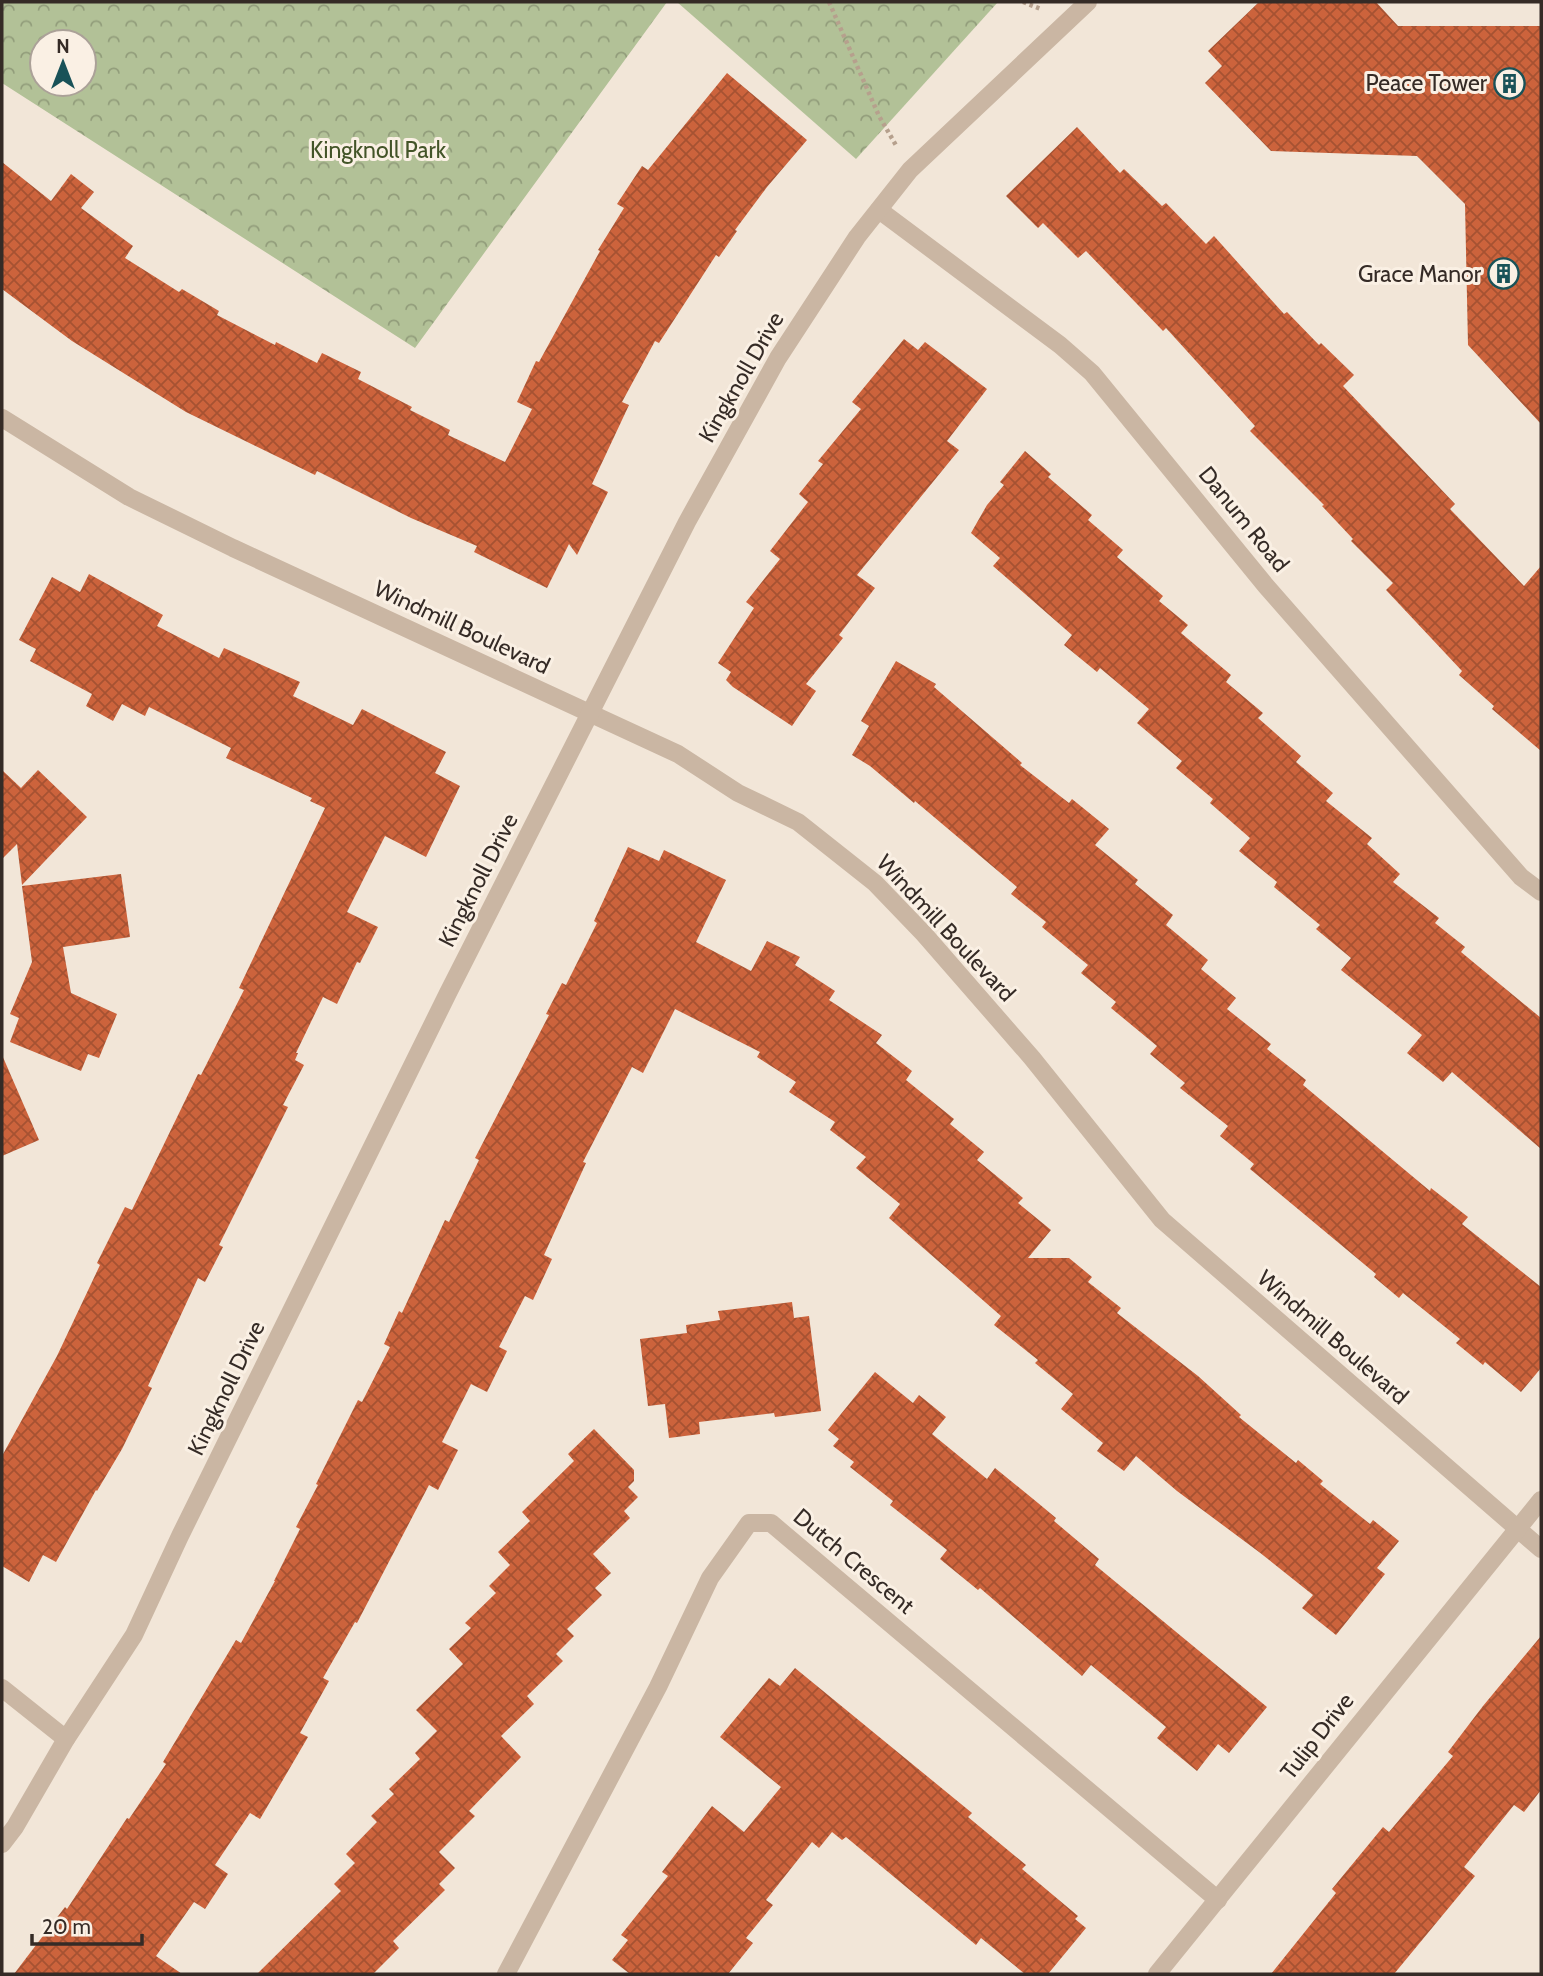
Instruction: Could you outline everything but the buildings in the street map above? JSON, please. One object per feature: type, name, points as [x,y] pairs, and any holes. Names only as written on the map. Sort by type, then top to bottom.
[{"type":"street","name":"Kingknoll Drive","points":[[2,1844],[134,1635],[180,1536],[448,993],[687,522],[778,358],[837,267],[910,170],[1088,2]]},
{"type":"street","name":"Danum Road","points":[[879,210],[1060,345],[1092,373],[1266,586],[1521,877],[1541,892]]},
{"type":"street","name":"Windmill Boulevard","points":[[2,418],[129,497],[678,754],[738,793],[798,822],[875,884],[924,934],[1032,1058],[1162,1220],[1541,1549]]},
{"type":"street","name":"Tulip Drive","points":[[1157,1974],[1541,1500]]},
{"type":"street","name":"Dutch Crescent","points":[[506,1974],[658,1687],[710,1578],[749,1523],[771,1523],[1219,1900]]},
{"type":"street","points":[[2,1688],[66,1739]]},
{"type":"path","points":[[829,2],[879,116],[910,170]]},
{"type":"green space","name":"Kingknoll Park","points":[[2,2],[667,2],[415,348],[2,83]]},
{"type":"green space","points":[[677,2],[998,2],[856,159]]},
{"type":"place","name":"Peace Tower","points":[[1510,83]]},
{"type":"place","name":"Grace Manor","points":[[1504,274]]}]
